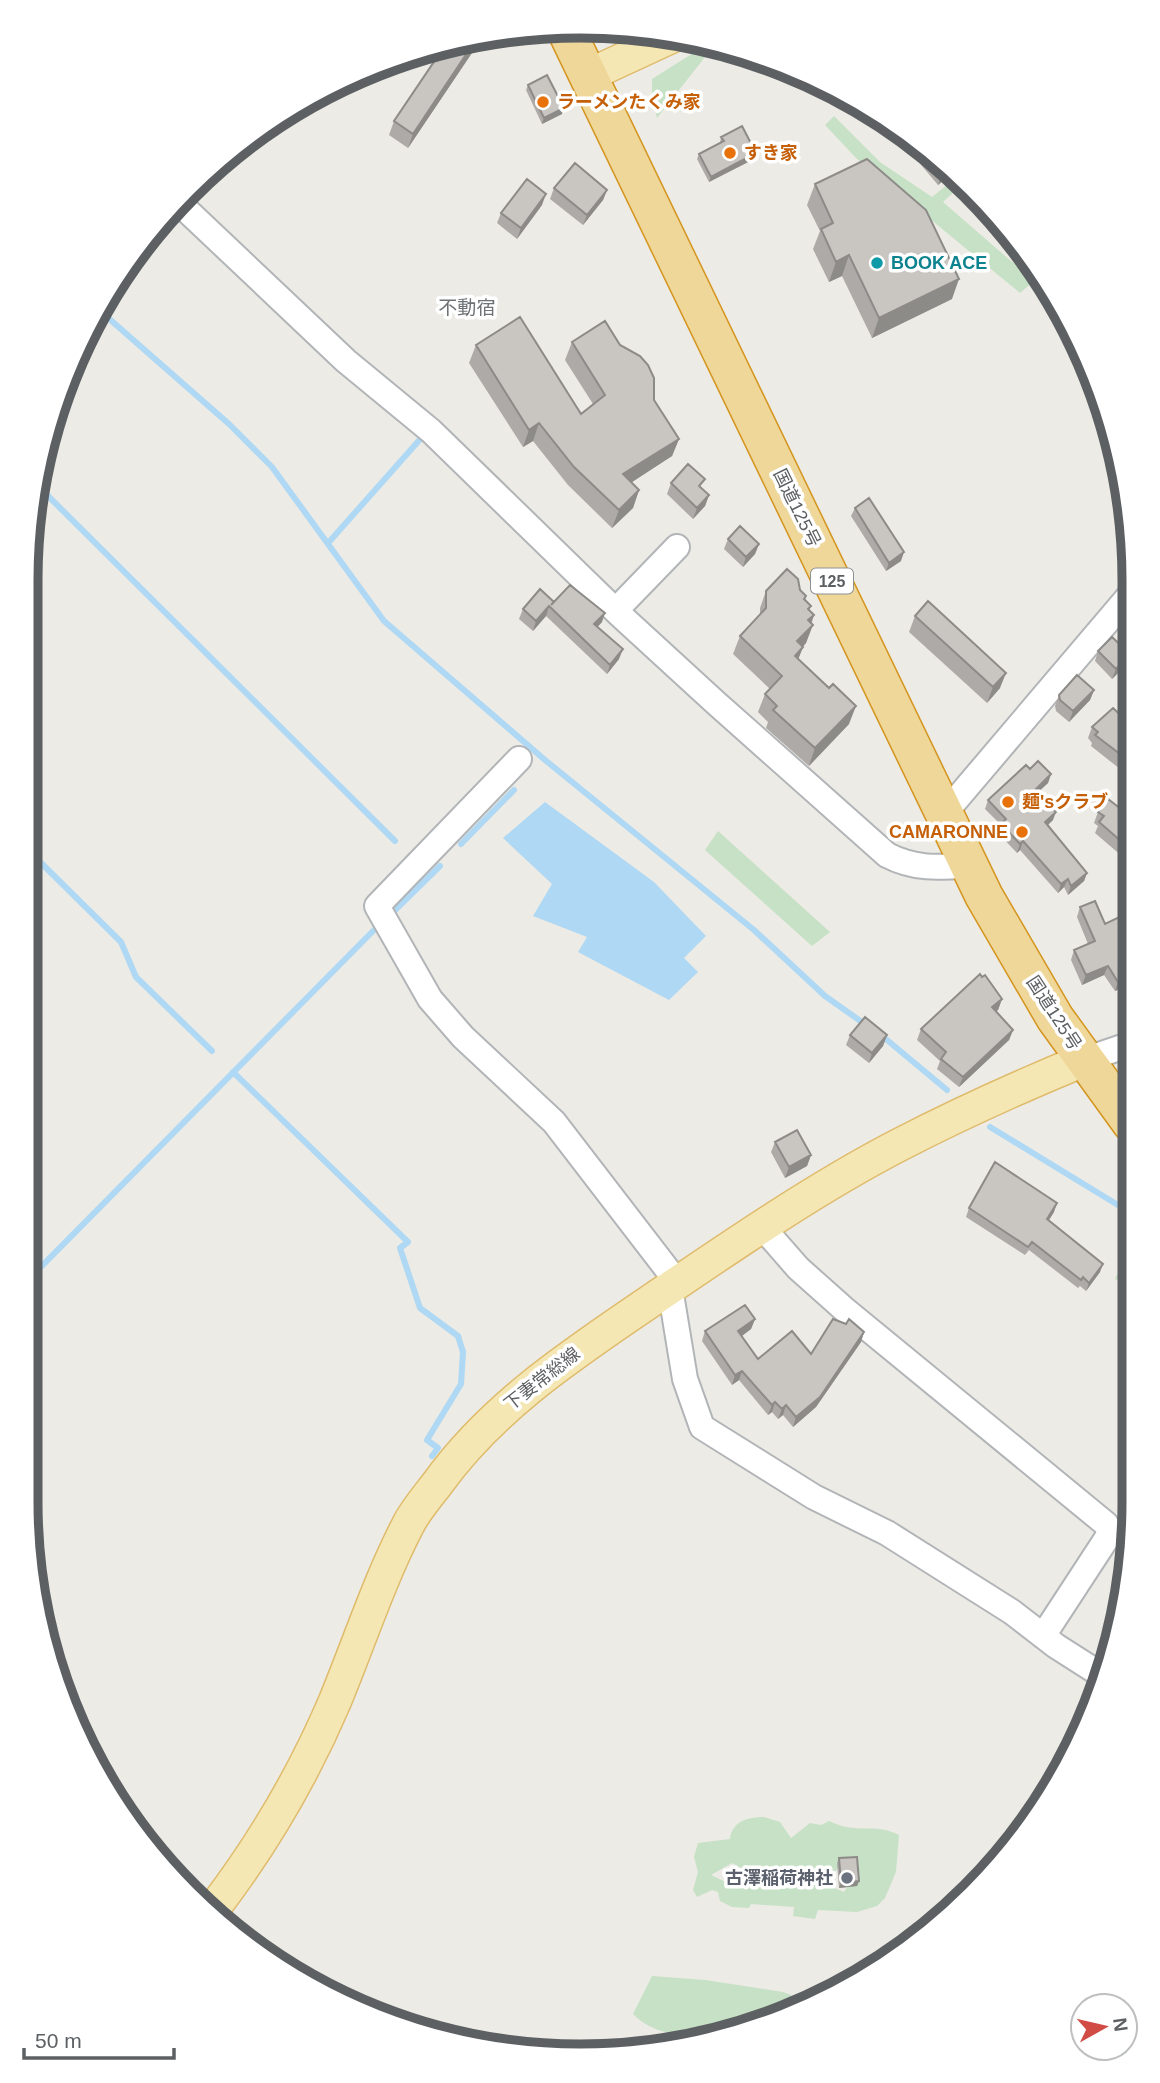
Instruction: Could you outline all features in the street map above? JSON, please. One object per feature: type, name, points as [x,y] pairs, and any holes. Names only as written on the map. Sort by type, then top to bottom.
[{"type":"highway","name":"国道125号","points":[[570,39],[968,865],[1016,954],[1084,1060],[1122,1111]]},
{"type":"main road","points":[[589,75],[656,44]]},
{"type":"main road","name":"下妻常総線","points":[[217,1904],[253,1857],[288,1799],[333,1704],[408,1525],[449,1467],[510,1401],[674,1285],[897,1146],[1084,1060]]},
{"type":"street","points":[[186,209],[340,355],[431,430],[616,610],[771,753],[887,855],[905,864],[936,868],[968,865]]},
{"type":"street","points":[[616,610],[677,547]]},
{"type":"street","points":[[944,814],[1122,604]]},
{"type":"street","points":[[519,759],[377,906],[430,999],[463,1037],[554,1122],[674,1285],[684,1379],[702,1427],[814,1497],[887,1533],[1012,1612],[1095,1671]]},
{"type":"street","points":[[1084,1060],[1122,1047]]},
{"type":"street","points":[[764,1228],[798,1268],[844,1309],[1106,1524],[1107,1538],[1043,1636]]},
{"type":"green space","points":[[696,51],[705,57],[657,118],[652,98],[652,79]]},
{"type":"green space","points":[[834,116],[880,162],[932,197],[949,184],[956,190],[943,202],[1027,275],[1032,283],[1020,293],[856,158],[825,125]]},
{"type":"green space","points":[[718,831],[830,932],[812,946],[705,850]]},
{"type":"green space","points":[[1122,1263],[1122,1282],[1115,1279]]},
{"type":"green space","points":[[758,1817],[780,1822],[791,1838],[810,1823],[821,1825],[829,1821],[848,1827],[881,1829],[899,1835],[896,1872],[885,1898],[877,1906],[857,1912],[818,1910],[815,1919],[793,1916],[794,1907],[751,1904],[749,1908],[732,1907],[720,1901],[718,1892],[712,1890],[697,1897],[693,1890],[698,1872],[694,1857],[698,1843],[730,1839],[737,1824]],"holes":[[[732,1863],[752,1874],[760,1871],[765,1877],[762,1880],[739,1877],[730,1884],[711,1875]],[[837,1869],[857,1886],[847,1887],[844,1892],[832,1887],[828,1881]]]},
{"type":"green space","points":[[652,1976],[705,1980],[791,1995],[790,2002],[754,2016],[683,2035],[668,2033],[649,2026],[633,2014]]},
{"type":"water","points":[[545,802],[654,882],[706,936],[684,958],[698,972],[669,1000],[578,952],[587,937],[533,916],[552,884],[503,838]]},
{"type":"building","points":[[469,50],[413,134],[394,121],[437,58]]},
{"type":"building","points":[[547,75],[564,108],[544,118],[528,85]]},
{"type":"building","name":"すき家","points":[[742,126],[756,153],[711,177],[699,154],[724,141],[721,137]]},
{"type":"building","name":"BOOK ACE","points":[[867,159],[926,210],[959,279],[879,318],[849,255],[836,262],[821,229],[833,223],[815,184]]},
{"type":"building","points":[[575,163],[607,190],[587,215],[554,188]]},
{"type":"building","points":[[527,179],[546,194],[521,228],[501,213]]},
{"type":"building","points":[[520,317],[581,414],[605,395],[572,342],[605,321],[620,345],[640,356],[648,365],[654,378],[654,400],[679,439],[623,474],[639,490],[619,510],[574,467],[539,423],[529,430],[476,345]]},
{"type":"building","points":[[688,464],[705,479],[699,486],[709,495],[697,508],[671,483]]},
{"type":"building","points":[[869,498],[904,552],[889,563],[855,508]]},
{"type":"building","points":[[740,526],[759,544],[746,557],[728,539]]},
{"type":"building","points":[[787,569],[798,579],[800,590],[806,596],[804,599],[811,606],[808,609],[814,615],[808,620],[813,625],[797,641],[803,647],[795,656],[829,688],[833,684],[856,706],[815,748],[773,710],[777,706],[765,694],[782,676],[740,636],[766,608],[766,591]]},
{"type":"building","points":[[570,585],[605,613],[594,624],[623,649],[610,665],[549,606],[536,621],[523,609],[540,589],[554,602]]},
{"type":"building","points":[[928,601],[1006,673],[993,687],[915,616]]},
{"type":"building","points":[[1112,637],[1122,646],[1122,663],[1116,669],[1098,651]]},
{"type":"building","points":[[1077,675],[1094,690],[1073,711],[1060,700],[1059,695]]},
{"type":"building","points":[[1113,708],[1122,716],[1122,755],[1095,735],[1098,732],[1092,727]]},
{"type":"building","points":[[1038,761],[1051,774],[1036,789],[1056,812],[1045,822],[1087,873],[1071,886],[1068,879],[1061,884],[1023,841],[1020,844],[1001,824],[1006,819],[988,800],[1026,765],[1030,769]]},
{"type":"building","points":[[1108,799],[1122,810],[1122,842],[1099,822],[1104,816],[1098,812]]},
{"type":"building","points":[[1095,901],[1105,924],[1122,916],[1122,980],[1118,982],[1108,966],[1086,975],[1074,950],[1095,941],[1080,907]]},
{"type":"building","points":[[980,974],[982,977],[985,975],[1002,999],[992,1007],[1013,1030],[963,1077],[941,1059],[946,1052],[921,1029]]},
{"type":"building","points":[[865,1017],[887,1035],[872,1053],[850,1035]]},
{"type":"building","points":[[797,1130],[811,1155],[789,1167],[775,1142]]},
{"type":"building","points":[[995,1162],[1057,1203],[1047,1219],[1103,1264],[1089,1283],[1083,1277],[1081,1280],[1032,1242],[1028,1247],[969,1208]]},
{"type":"building","points":[[745,1305],[755,1319],[738,1331],[758,1359],[792,1331],[811,1354],[833,1319],[846,1324],[849,1319],[864,1332],[820,1397],[796,1417],[786,1405],[782,1409],[775,1402],[772,1405],[742,1371],[735,1375],[705,1331]]},
{"type":"building","name":"古澤稲荷神社","points":[[857,1857],[859,1881],[841,1883],[839,1858]]},
{"type":"waterway","points":[[107,317],[229,424],[272,467],[384,621],[545,760],[754,930],[825,996],[866,1025]]},
{"type":"waterway","points":[[329,542],[423,436]]},
{"type":"waterway","points":[[46,494],[395,841]]},
{"type":"waterway","points":[[461,844],[514,790]]},
{"type":"waterway","points":[[38,860],[121,942],[136,977],[212,1051]]},
{"type":"waterway","points":[[391,914],[440,866]]},
{"type":"waterway","points":[[38,1270],[375,929]]},
{"type":"waterway","points":[[881,1035],[947,1090]]},
{"type":"waterway","points":[[233,1072],[408,1242],[400,1248],[420,1308],[458,1336],[463,1352],[461,1384],[427,1440],[438,1448],[432,1456]]},
{"type":"waterway","points":[[990,1127],[1122,1208]]},
{"type":"place","name":"ラーメンたくみ家","points":[[543,102]]},
{"type":"place","name":"すき家","points":[[730,153]]},
{"type":"place","name":"BOOK ACE","points":[[877,263]]},
{"type":"place","name":"麺'sクラブ","points":[[1008,802]]},
{"type":"place","name":"CAMARONNE","points":[[1022,832]]},
{"type":"place","name":"古澤稲荷神社","points":[[847,1878]]},
{"type":"district","name":"不動宿","points":[[467,307]]}]
